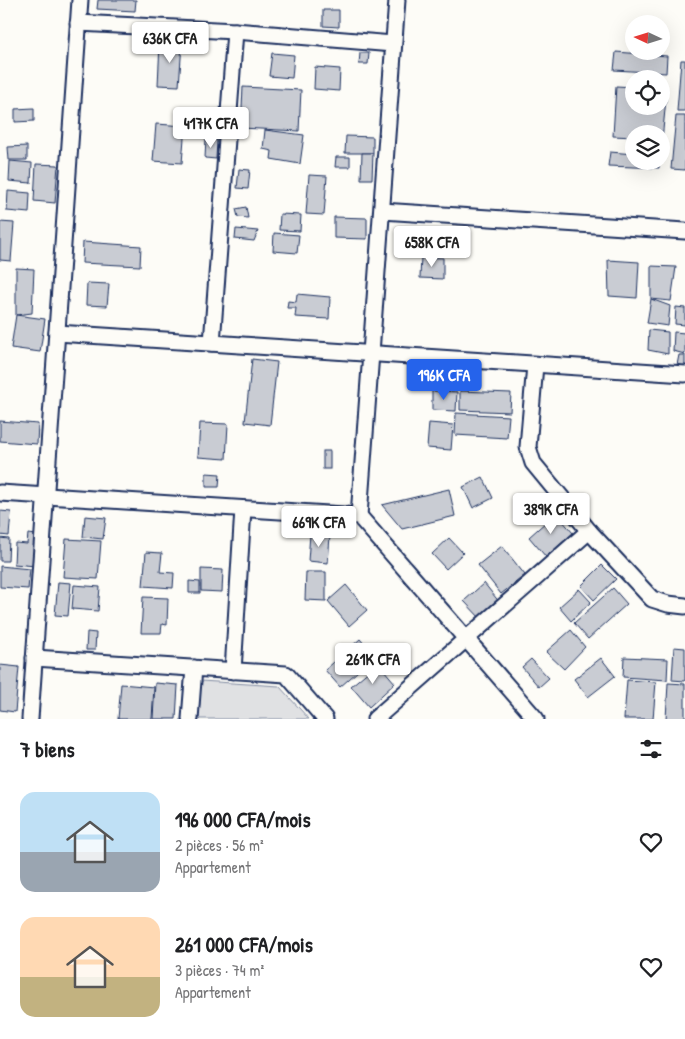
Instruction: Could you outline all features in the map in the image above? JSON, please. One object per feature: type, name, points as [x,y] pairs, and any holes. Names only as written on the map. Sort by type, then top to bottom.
[{"type":"street","points":[[30,719],[80,0]]},
{"type":"street","points":[[359,516],[397,0]]},
{"type":"street","points":[[78,24],[234,31],[394,44]]},
{"type":"street","points":[[212,343],[234,31]]},
{"type":"street","points":[[382,211],[685,231]]},
{"type":"street","points":[[57,333],[685,374]]},
{"type":"street","points":[[535,365],[528,447],[533,463],[589,531],[652,599],[668,604],[685,606]]},
{"type":"street","points":[[0,493],[359,516],[536,719]]},
{"type":"street","points":[[233,671],[243,509]]},
{"type":"street","points":[[375,719],[589,531]]},
{"type":"street","points":[[34,658],[286,674],[325,719]]},
{"type":"street","points":[[190,719],[194,668]]},
{"type":"shaded area","points":[[201,681],[279,686],[309,719],[199,719]]},
{"type":"building","points":[[98,0],[136,0],[135,11],[97,9]]},
{"type":"building","points":[[323,10],[339,10],[339,27],[323,26]]},
{"type":"building","points":[[160,43],[182,44],[179,86],[158,85]]},
{"type":"building","points":[[616,52],[625,53],[625,60],[667,60],[666,70],[614,70]]},
{"type":"building","points":[[272,53],[294,55],[292,78],[269,76]]},
{"type":"building","points":[[360,53],[369,53],[368,64],[359,64]]},
{"type":"building","points":[[681,60],[685,60],[685,111],[677,111]]},
{"type":"building","points":[[315,67],[340,69],[339,91],[314,89]]},
{"type":"building","points":[[616,86],[625,86],[625,115],[664,115],[663,125],[625,125],[625,137],[613,136]]},
{"type":"building","points":[[243,87],[301,90],[299,131],[241,128]]},
{"type":"building","points":[[34,108],[34,121],[15,122],[15,109]]},
{"type":"building","points":[[676,116],[685,116],[685,170],[671,169]]},
{"type":"building","points":[[156,124],[185,126],[182,163],[153,161]]},
{"type":"building","points":[[265,130],[304,135],[300,164],[271,159],[272,151],[263,149]]},
{"type":"building","points":[[346,136],[373,137],[373,153],[345,153]]},
{"type":"building","points":[[206,139],[217,140],[216,159],[205,158]]},
{"type":"building","points":[[27,146],[27,160],[9,160],[8,147]]},
{"type":"building","points":[[610,152],[625,153],[625,167],[608,166]]},
{"type":"building","points":[[362,153],[373,153],[372,179],[361,179]]},
{"type":"building","points":[[336,157],[350,157],[350,167],[335,167]]},
{"type":"building","points":[[10,161],[32,163],[31,183],[9,181]]},
{"type":"building","points":[[36,164],[58,165],[55,203],[34,201]]},
{"type":"building","points":[[239,169],[250,170],[248,189],[237,188]]},
{"type":"building","points":[[309,175],[327,176],[324,215],[306,214]]},
{"type":"building","points":[[8,191],[30,193],[29,213],[7,211]]},
{"type":"building","points":[[246,207],[248,218],[238,217],[236,209]]},
{"type":"building","points":[[280,214],[301,215],[300,231],[279,230]]},
{"type":"building","points":[[334,217],[367,218],[367,239],[334,238]]},
{"type":"building","points":[[0,222],[14,223],[11,261],[0,260]]},
{"type":"building","points":[[236,229],[258,231],[254,241],[235,239]]},
{"type":"building","points":[[274,233],[299,235],[297,253],[273,251]]},
{"type":"building","points":[[83,242],[141,246],[140,266],[82,263]]},
{"type":"building","points":[[421,257],[443,258],[443,279],[420,278]]},
{"type":"building","points":[[608,260],[639,262],[637,298],[609,296]]},
{"type":"building","points":[[651,266],[676,267],[671,301],[651,299]]},
{"type":"building","points":[[16,268],[34,269],[32,313],[16,315]]},
{"type":"building","points":[[87,283],[109,284],[107,306],[86,305]]},
{"type":"building","points":[[297,294],[330,297],[329,319],[295,317],[296,308],[287,308],[288,301],[296,302]]},
{"type":"building","points":[[651,299],[670,306],[668,326],[647,323]]},
{"type":"building","points":[[676,307],[685,308],[685,325],[675,324]]},
{"type":"building","points":[[16,315],[45,319],[40,352],[11,348]]},
{"type":"building","points":[[649,330],[668,332],[668,354],[648,350]]},
{"type":"building","points":[[674,332],[685,333],[685,354],[673,351]]},
{"type":"building","points":[[679,355],[685,355],[685,366],[677,365]]},
{"type":"building","points":[[252,359],[277,362],[270,425],[245,422]]},
{"type":"building","points":[[432,391],[457,392],[456,411],[432,410]]},
{"type":"building","points":[[460,391],[511,393],[510,412],[460,410]]},
{"type":"building","points":[[456,413],[509,416],[507,438],[455,435]]},
{"type":"building","points":[[0,421],[38,424],[37,444],[0,441]]},
{"type":"building","points":[[200,423],[228,424],[226,459],[198,457]]},
{"type":"building","points":[[429,423],[453,425],[451,450],[427,448]]},
{"type":"building","points":[[323,451],[330,451],[330,469],[323,469]]},
{"type":"building","points":[[206,473],[220,474],[219,487],[206,487]]},
{"type":"building","points":[[483,477],[493,498],[473,508],[463,487]]},
{"type":"building","points":[[449,489],[455,516],[402,529],[382,505]]},
{"type":"building","points":[[0,511],[11,512],[9,536],[0,535]]},
{"type":"building","points":[[556,513],[573,533],[546,557],[529,537]]},
{"type":"building","points":[[85,516],[106,518],[103,539],[83,537]]},
{"type":"building","points":[[28,534],[37,535],[35,566],[14,564],[15,543],[27,544]]},
{"type":"building","points":[[310,534],[330,536],[328,563],[308,561]]},
{"type":"building","points":[[0,538],[9,539],[8,561],[0,561]]},
{"type":"building","points":[[449,538],[463,553],[446,569],[432,554]]},
{"type":"building","points":[[66,539],[101,541],[98,579],[63,577]]},
{"type":"building","points":[[502,546],[525,575],[501,594],[478,565]]},
{"type":"building","points":[[146,552],[162,553],[160,572],[174,573],[173,588],[143,586]]},
{"type":"building","points":[[602,565],[616,579],[594,600],[581,586]]},
{"type":"building","points":[[0,566],[30,569],[28,589],[0,587]]},
{"type":"building","points":[[201,569],[223,570],[222,592],[201,591]]},
{"type":"building","points":[[306,572],[326,572],[326,601],[305,600]]},
{"type":"building","points":[[189,581],[200,582],[200,593],[189,593]]},
{"type":"building","points":[[58,582],[71,583],[68,616],[55,615]]},
{"type":"building","points":[[484,583],[500,603],[482,620],[464,601]]},
{"type":"building","points":[[74,585],[100,587],[98,611],[72,609]]},
{"type":"building","points":[[346,585],[367,610],[349,626],[328,601]]},
{"type":"building","points":[[613,588],[627,604],[588,639],[574,623]]},
{"type":"building","points":[[579,589],[591,602],[571,621],[559,607]]},
{"type":"building","points":[[143,597],[168,598],[167,625],[162,624],[161,633],[141,633]]},
{"type":"building","points":[[571,630],[585,647],[564,669],[546,652]]},
{"type":"building","points":[[87,632],[96,633],[95,650],[86,650]]},
{"type":"building","points":[[360,639],[375,656],[340,687],[325,670]]},
{"type":"building","points":[[674,647],[685,648],[685,681],[672,680]]},
{"type":"building","points":[[624,657],[668,659],[667,680],[623,677]]},
{"type":"building","points":[[601,658],[615,676],[588,697],[574,679]]},
{"type":"building","points":[[531,659],[549,678],[539,687],[522,667]]},
{"type":"building","points":[[378,663],[395,683],[369,707],[351,686]]},
{"type":"building","points":[[0,665],[19,667],[15,712],[0,710]]},
{"type":"building","points":[[627,680],[656,682],[653,719],[624,719]]},
{"type":"building","points":[[155,683],[178,685],[176,719],[153,719]]},
{"type":"building","points":[[668,683],[685,684],[685,719],[666,719]]},
{"type":"building","points":[[121,684],[154,687],[152,719],[118,719]]}]
